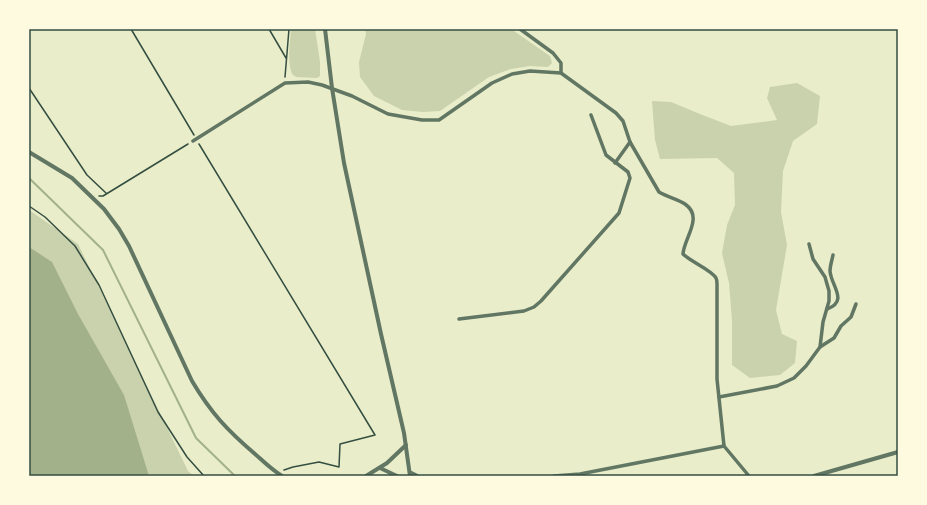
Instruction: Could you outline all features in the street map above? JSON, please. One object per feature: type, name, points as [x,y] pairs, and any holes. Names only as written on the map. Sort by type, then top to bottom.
[{"type":"street","points":[[325,29],[332,88],[344,163],[406,445],[410,474],[418,476]]},
{"type":"street","points":[[520,29],[553,53],[561,63],[560,73]]},
{"type":"street","points":[[195,140],[285,83],[308,82],[332,88],[388,114],[422,120],[439,120],[492,83],[512,74],[530,71],[560,73],[616,112],[623,121],[630,142],[659,192],[665,196],[684,203],[690,208],[694,222],[683,254],[716,277],[717,379],[724,446],[749,476]]},
{"type":"street","points":[[459,319],[524,311],[534,307],[619,213],[630,178],[628,172],[606,155],[591,115]]},
{"type":"street","points":[[614,162],[630,142]]},
{"type":"street","points":[[29,152],[72,178],[104,209],[119,229],[129,246],[192,381],[203,400],[230,433],[282,476]]},
{"type":"street","points":[[809,244],[813,259],[825,277],[829,291],[829,301],[823,322],[820,347]]},
{"type":"street","points":[[827,309],[834,306],[837,303],[838,298],[837,289],[830,271],[833,255]]},
{"type":"street","points":[[719,396],[777,386],[794,378],[806,366],[820,347],[834,338],[841,326],[851,317],[856,304]]},
{"type":"street","points":[[366,476],[380,468],[406,445]]},
{"type":"street","points":[[554,476],[580,474],[724,446]]},
{"type":"street","points":[[814,476],[898,452]]},
{"type":"street","points":[[380,468],[397,476]]},
{"type":"path","points":[[131,29],[195,140],[375,435],[340,444],[339,467],[319,462],[293,467],[277,473]]},
{"type":"path","points":[[269,29],[287,60]]},
{"type":"path","points":[[285,83],[289,29]]},
{"type":"path","points":[[29,88],[87,175],[106,193]]},
{"type":"path","points":[[91,196],[103,196],[195,140]]},
{"type":"path","points":[[29,206],[45,217],[75,246],[99,285],[158,412],[187,457],[204,476]]},
{"type":"shaded area","points":[[291,29],[315,29],[320,62],[320,76],[317,78],[296,77],[292,74],[289,58]]},
{"type":"shaded area","points":[[365,29],[511,29],[550,56],[552,63],[548,67],[530,66],[511,69],[489,77],[440,111],[423,112],[402,110],[374,96],[360,77],[359,62],[366,34]]},
{"type":"shaded area","points":[[797,83],[820,96],[817,124],[793,141],[783,171],[781,212],[787,245],[776,310],[782,334],[797,341],[795,363],[780,375],[750,378],[732,365],[732,321],[729,283],[722,253],[727,225],[735,205],[734,173],[717,158],[660,159],[655,140],[652,101],[671,102],[731,126],[777,120],[767,98],[770,87]]},
{"type":"shaded area","points":[[29,210],[78,244],[188,471],[194,476],[29,476]]},
{"type":"shaded area","points":[[29,247],[52,262],[78,314],[124,395],[149,476],[29,476]]},
{"type":"waterway","points":[[29,178],[103,250],[196,438],[235,476]]}]
